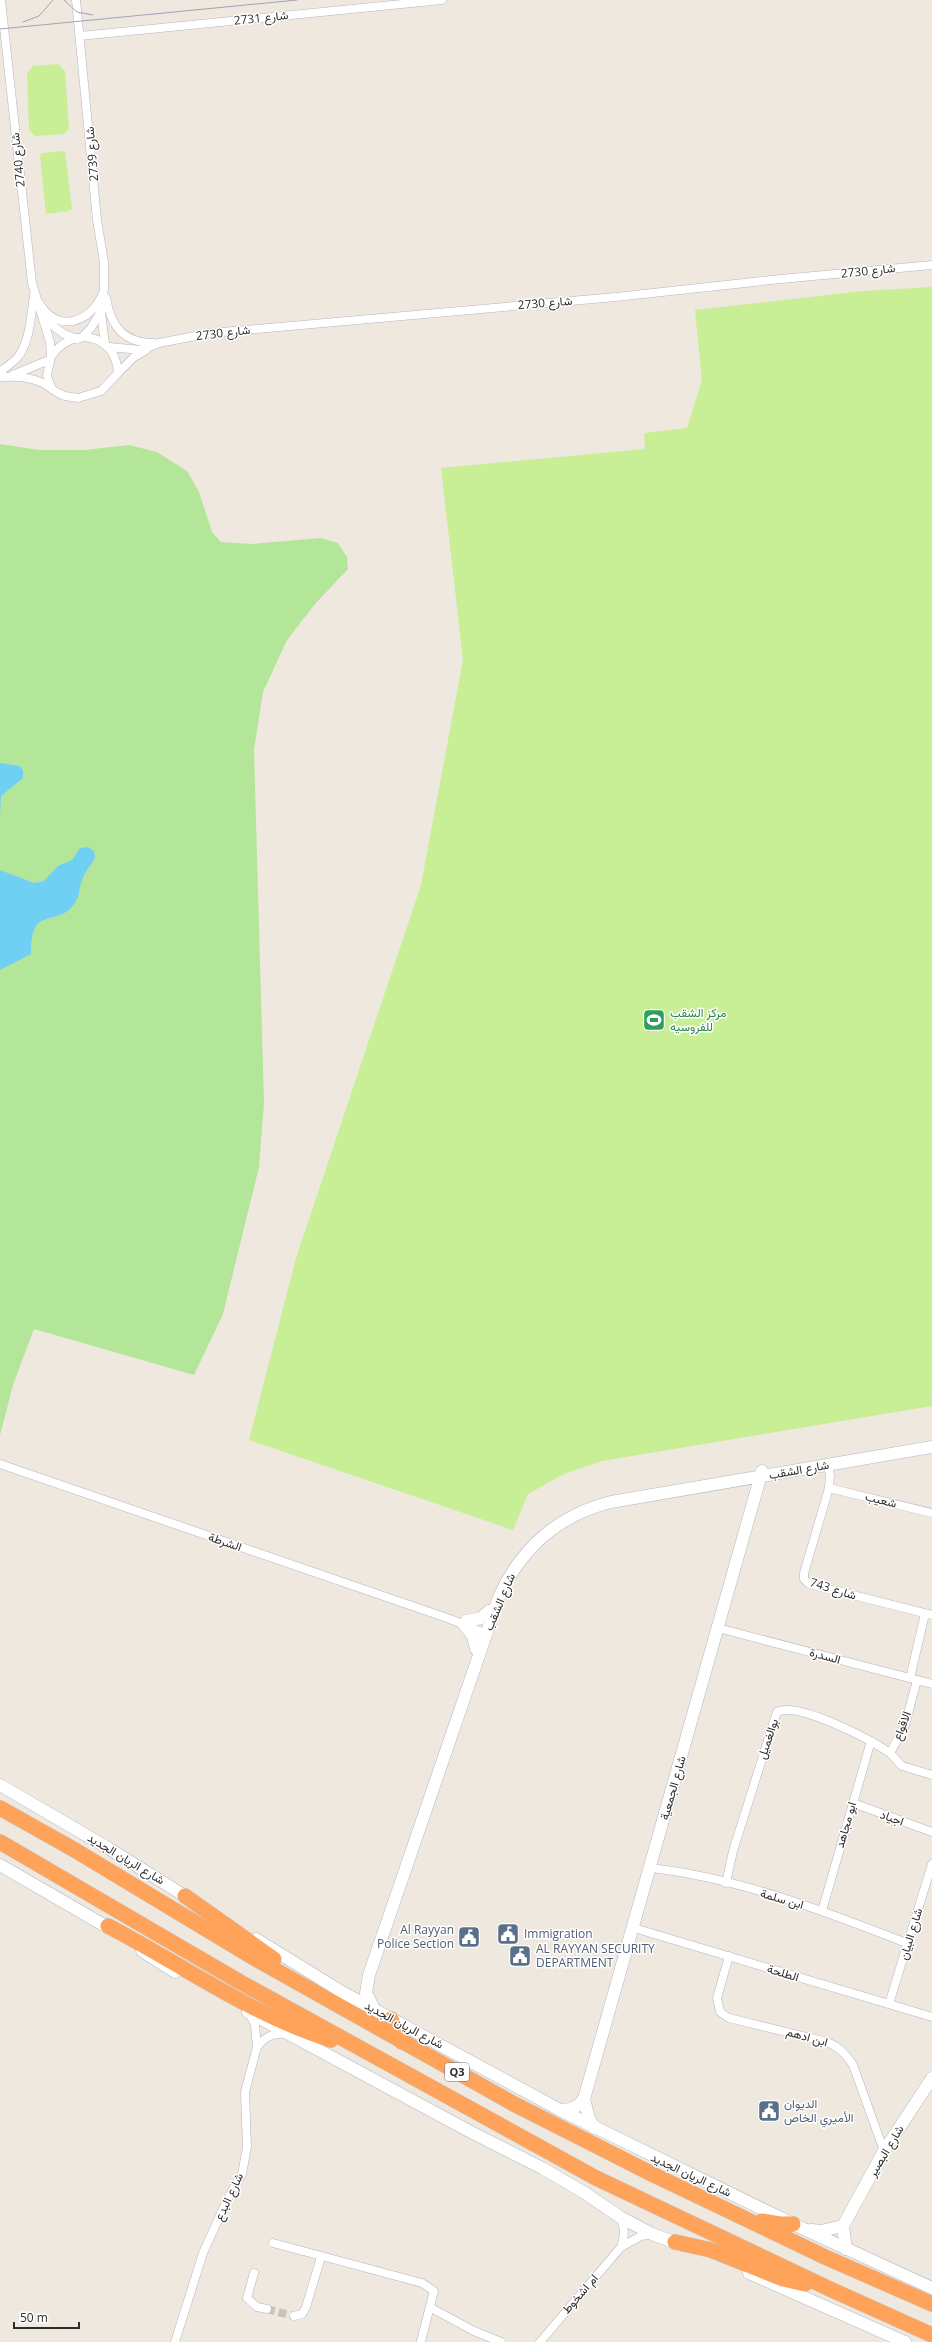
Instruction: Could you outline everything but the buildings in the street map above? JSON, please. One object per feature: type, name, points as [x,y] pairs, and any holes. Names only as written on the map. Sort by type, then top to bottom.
[{"type":"highway","name":"شارع الريان الجديد","points":[[0,1808],[402,2042],[514,2104],[825,2257],[932,2304]]},
{"type":"highway","name":"Q3","points":[[0,1842],[359,2048],[596,2178],[832,2290],[932,2335]]},
{"type":"highway","points":[[185,1896],[363,2019]]},
{"type":"highway","points":[[108,1926],[154,1950],[210,1984],[298,2030],[359,2048]]},
{"type":"highway","points":[[391,2019],[402,2042]]},
{"type":"highway","points":[[693,2193],[758,2220],[780,2224],[793,2224]]},
{"type":"highway","points":[[675,2242],[711,2250],[783,2279],[832,2290]]},
{"type":"street","name":"شارع 2740","points":[[1,0],[4,73],[28,253],[34,295],[49,336],[50,358]]},
{"type":"street","name":"شارع 2739","points":[[76,0],[97,220],[104,262],[102,309],[107,345]]},
{"type":"street","name":"شارع 2731","points":[[80,36],[442,0]]},
{"type":"street","name":"شارع 2730","points":[[107,345],[142,350],[159,343],[218,332],[616,297],[781,279],[932,266]]},
{"type":"street","points":[[34,295],[49,314],[60,320],[72,322],[83,318],[93,311],[104,289]]},
{"type":"street","points":[[104,289],[114,325],[134,340],[159,343]]},
{"type":"street","points":[[0,372],[17,358],[22,349],[28,332],[34,295]]},
{"type":"street","name":"شارع 2739","points":[[79,338],[91,328],[102,309]]},
{"type":"street","points":[[0,377],[9,376],[38,380],[65,396],[78,398],[92,395],[101,391],[118,373],[117,361],[107,345],[96,339],[79,338],[64,334],[43,318]]},
{"type":"street","points":[[52,389],[47,375],[50,358],[60,345],[79,338]]},
{"type":"street","name":"شارع 2730","points":[[118,373],[134,357],[159,343]]},
{"type":"street","points":[[9,376],[50,358]]},
{"type":"street","name":"شارع الشقب","points":[[376,2011],[367,1998],[367,1981],[455,1719],[504,1587],[520,1560],[542,1536],[569,1517],[600,1504],[932,1441]]},
{"type":"street","name":"شارع الشقب","points":[[761,1473],[828,1465],[932,1447]]},
{"type":"street","name":"الشرطة","points":[[0,1464],[450,1619],[483,1629]]},
{"type":"street","name":"شارع 743","points":[[828,1465],[830,1476],[829,1488],[804,1573],[804,1580],[809,1584],[929,1614]]},
{"type":"street","name":"شارع الجمعية","points":[[584,2099],[651,1868],[761,1473]]},
{"type":"street","name":"شارع الشقب","points":[[455,1719],[476,1649],[499,1585],[516,1557],[538,1532],[582,1505],[610,1496],[712,1482]]},
{"type":"street","name":"شعيب","points":[[829,1488],[932,1513]]},
{"type":"street","points":[[476,1649],[473,1636],[465,1624],[481,1618],[489,1612]]},
{"type":"street","name":"الاقواع","points":[[929,1614],[913,1679],[905,1725],[890,1753],[902,1766],[932,1776]]},
{"type":"street","name":"السدرة","points":[[718,1628],[932,1684]]},
{"type":"street","name":"بوالغميل","points":[[726,1883],[733,1851],[777,1712],[781,1710],[804,1713],[828,1721],[871,1740],[890,1753]]},
{"type":"street","name":"ابو مجاهد","points":[[822,1911],[871,1740]]},
{"type":"street","name":"شارع الريان الجديد","points":[[0,1785],[108,1848],[342,1992],[376,2011],[594,2128],[793,2224],[932,2288]]},
{"type":"street","name":"اجياد","points":[[853,1803],[932,1832]]},
{"type":"street","name":"شارع البيان","points":[[890,2004],[932,1864]]},
{"type":"street","points":[[0,1866],[108,1926],[155,1961],[469,2131],[542,2168],[585,2193],[620,2217],[652,2234],[675,2242],[819,2303],[905,2342]]},
{"type":"street","name":"ابن سلمة","points":[[651,1868],[726,1883],[822,1911],[909,1944]]},
{"type":"street","name":"شارع الشقب","points":[[342,1992],[356,1988],[363,1979],[400,1879]]},
{"type":"street","name":"الطلحة","points":[[634,1928],[932,2017]]},
{"type":"street","name":"ابن ادهم","points":[[729,1956],[717,1998],[720,2012],[729,2018],[827,2042],[835,2045],[845,2053],[853,2066],[884,2151]]},
{"type":"street","name":"شارع البدع","points":[[175,2342],[203,2253],[228,2198],[242,2174],[247,2147],[245,2092],[257,2047],[255,2025],[249,2013]]},
{"type":"street","points":[[257,2047],[268,2036],[275,2034],[288,2034]]},
{"type":"street","name":"شارع البصير","points":[[844,2226],[884,2151],[932,2078]]},
{"type":"street","points":[[560,2110],[570,2110],[580,2106],[584,2099]]},
{"type":"street","points":[[584,2099],[589,2118],[594,2128]]},
{"type":"street","points":[[620,2217],[624,2226],[625,2237],[621,2247]]},
{"type":"street","points":[[808,2230],[821,2231],[844,2226],[846,2249]]},
{"type":"street","name":"ام اشخوط","points":[[540,2342],[621,2247],[641,2236],[652,2234]]},
{"type":"street","points":[[273,2243],[422,2283],[434,2291],[431,2308],[421,2341]]},
{"type":"street","points":[[294,2316],[302,2314],[306,2307],[321,2256]]},
{"type":"street","points":[[254,2273],[247,2298],[258,2307],[267,2309]]},
{"type":"street","points":[[431,2308],[474,2331],[501,2342]]},
{"type":"green space","points":[[58,64],[65,71],[69,129],[64,134],[35,136],[29,130],[27,73],[33,66]]},
{"type":"green space","points":[[65,151],[72,209],[69,211],[46,214],[40,156],[42,153]]},
{"type":"green space","name":"مركز الشقب للفروسيه","points":[[932,287],[932,1406],[602,1461],[564,1474],[528,1494],[513,1530],[249,1440],[296,1258],[421,885],[463,660],[441,468],[645,449],[644,433],[687,428],[702,380],[695,310],[863,291]]},
{"type":"green space","points":[[0,444],[39,450],[84,450],[129,445],[157,452],[187,471],[199,492],[212,532],[221,542],[252,544],[321,538],[338,543],[347,557],[348,569],[315,604],[287,640],[263,692],[254,750],[264,1103],[259,1167],[223,1314],[194,1375],[34,1329],[14,1382],[0,1435]]},
{"type":"water","points":[[0,763],[20,766],[23,771],[23,778],[1,796],[0,816]]},
{"type":"water","points":[[88,847],[94,851],[95,858],[83,877],[78,898],[75,903],[68,911],[40,922],[35,928],[32,938],[31,954],[0,970],[0,870],[34,883],[44,881],[58,866],[72,860],[80,848]]},
{"type":"tunnel","points":[[267,2309],[294,2316]]},
{"type":"tram line","points":[[23,22],[39,16],[53,0]]},
{"type":"tram line","points":[[64,0],[77,12],[93,15]]},
{"type":"tram line","points":[[0,29],[297,0]]},
{"type":"place","name":"مركز الشقب للفروسيه","points":[[654,1020]]},
{"type":"place","name":"Immigration","points":[[508,1934]]},
{"type":"place","name":"Al Rayyan Police Section","points":[[469,1937]]},
{"type":"place","name":"AL RAYYAN SECURITY DEPARTMENT","points":[[520,1956]]},
{"type":"place","name":"الديوان الأميري الخاص","points":[[769,2111]]}]
